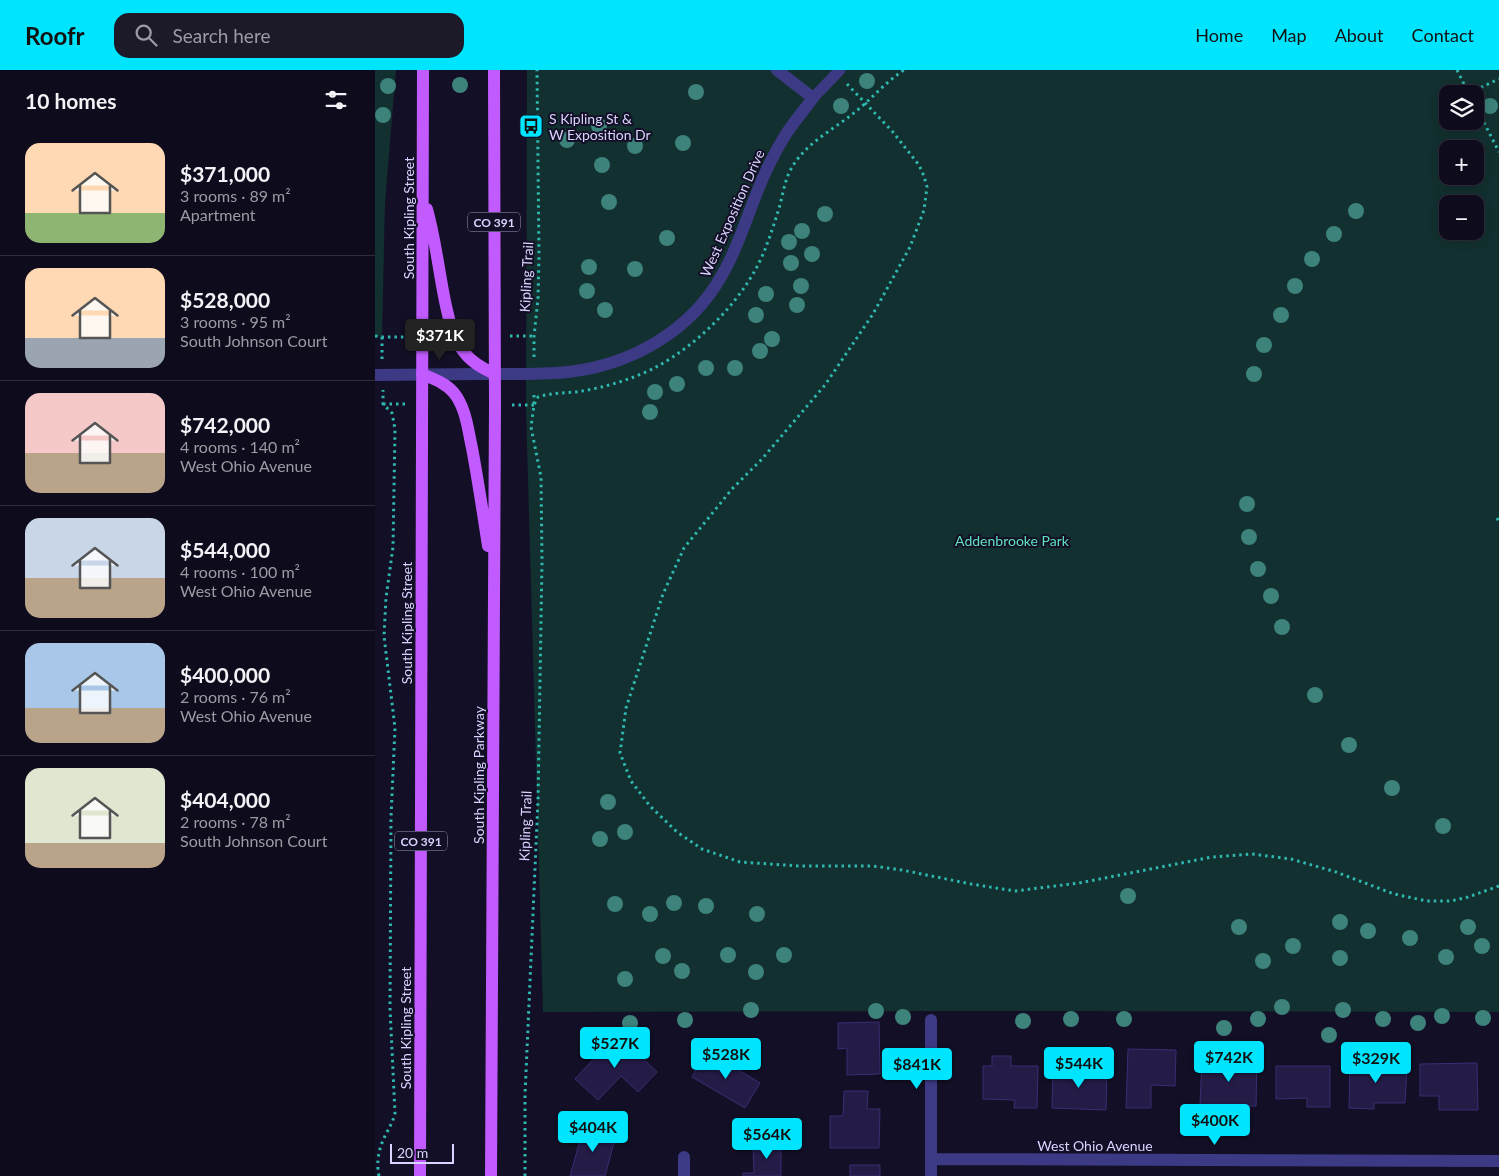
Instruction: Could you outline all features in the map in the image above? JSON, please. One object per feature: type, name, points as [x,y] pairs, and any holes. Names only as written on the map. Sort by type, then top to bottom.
[{"type":"main road","name":"South Kipling Street","points":[[419,1176],[423,70]]},
{"type":"main road","name":"CO 391","points":[[494,70],[495,374]]},
{"type":"main road","points":[[423,194],[432,226],[439,272],[454,337],[469,358],[482,368],[495,374]]},
{"type":"main road","points":[[422,374],[447,386],[455,394],[464,412],[475,465],[494,593]]},
{"type":"main road","name":"South Kipling Parkway","points":[[491,1176],[495,374]]},
{"type":"street","points":[[777,70],[813,98]]},
{"type":"street","name":"West Exposition Drive","points":[[375,375],[555,373],[595,368],[647,348],[666,336],[688,319],[704,302],[722,275],[734,252],[756,195],[773,158],[786,134],[813,98]]},
{"type":"street","points":[[931,1020],[931,1176]]},
{"type":"street","points":[[684,1157],[684,1176]]},
{"type":"street","name":"West Ohio Avenue","points":[[931,1159],[1499,1161]]},
{"type":"lane","name":"West Exposition Drive","points":[[813,98],[838,72]]},
{"type":"path","name":"Kipling Trail","points":[[534,336],[538,299],[539,255],[537,70]]},
{"type":"path","points":[[1457,70],[1465,85]]},
{"type":"path","points":[[838,72],[892,131],[919,165],[927,188],[924,210],[910,247],[877,306],[825,385],[762,459],[732,489],[684,548],[663,594],[626,708],[620,753],[631,781],[650,806],[677,832],[702,849],[739,862],[799,866],[873,866],[1015,891],[1079,883],[1212,858],[1252,854],[1291,859],[1337,872],[1394,894],[1427,901],[1451,901],[1499,886]]},
{"type":"path","points":[[1484,86],[1499,79]]},
{"type":"path","points":[[1484,123],[1499,152]]},
{"type":"path","points":[[375,336],[382,337]]},
{"type":"path","points":[[379,1176],[379,1153],[395,1113],[390,1008],[391,817],[395,728],[384,636],[386,598],[393,547],[395,429],[392,413],[383,404]]},
{"type":"path","name":"Kipling Trail","points":[[525,1176],[525,1095],[538,800],[542,562],[541,477],[531,426],[534,405]]},
{"type":"green space","points":[[375,70],[396,70],[385,203],[382,337],[375,336]]},
{"type":"green space","name":"Addenbrooke Park","points":[[527,70],[1499,70],[1499,1012],[543,1012],[526,408]]},
{"type":"building","points":[[879,1022],[880,1074],[847,1075],[847,1048],[838,1049],[838,1023]]},
{"type":"building","points":[[617,1034],[657,1072],[638,1092],[621,1076],[598,1100],[575,1079]]},
{"type":"building","points":[[1128,1049],[1176,1050],[1175,1086],[1151,1085],[1151,1108],[1126,1108]]},
{"type":"building","points":[[707,1051],[760,1083],[745,1108],[692,1077]]},
{"type":"building","points":[[992,1056],[1011,1056],[1011,1066],[1038,1066],[1037,1108],[1014,1108],[1015,1100],[983,1099],[983,1066],[992,1066]]},
{"type":"building","points":[[1350,1057],[1371,1058],[1371,1065],[1407,1066],[1405,1103],[1374,1103],[1374,1109],[1349,1108]]},
{"type":"building","points":[[1202,1059],[1257,1061],[1256,1106],[1200,1105]]},
{"type":"building","points":[[1477,1063],[1478,1110],[1439,1110],[1439,1096],[1420,1096],[1420,1064]]},
{"type":"building","points":[[1276,1066],[1330,1066],[1330,1107],[1307,1107],[1307,1098],[1276,1099]]},
{"type":"building","points":[[1053,1069],[1107,1071],[1106,1110],[1052,1108]]},
{"type":"building","points":[[844,1091],[868,1091],[867,1109],[880,1109],[879,1148],[830,1148],[830,1116],[843,1116]]},
{"type":"building","points":[[584,1126],[616,1135],[605,1176],[570,1176]]},
{"type":"building","points":[[781,1143],[781,1176],[743,1176],[743,1173],[754,1173],[753,1144]]},
{"type":"building","points":[[850,1165],[880,1165],[880,1176],[850,1176]]},
{"type":"place","name":"S Kipling St & W Exposition Dr","points":[[531,126]]}]
